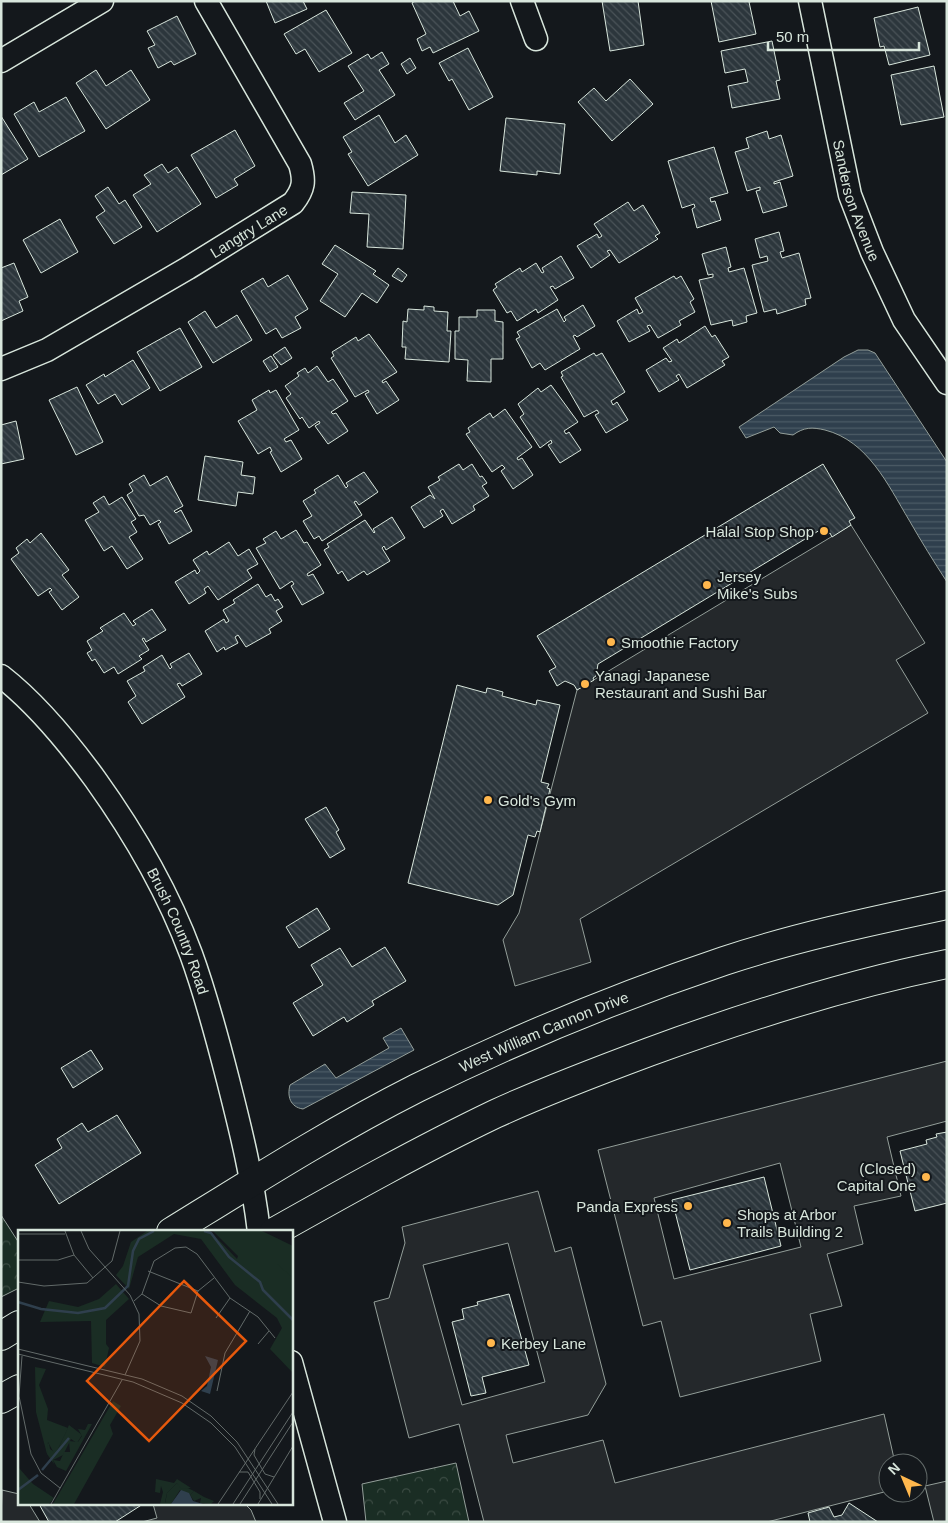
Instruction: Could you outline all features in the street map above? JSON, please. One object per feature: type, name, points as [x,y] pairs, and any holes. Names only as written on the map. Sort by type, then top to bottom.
[{"type":"main road","name":"West William Cannon Drive","points":[[174,1230],[330,1134],[417,1088],[509,1045],[725,961],[863,923],[947,905]]},
{"type":"main road","points":[[278,1230],[371,1177],[496,1114],[601,1070],[721,1025],[795,1001],[947,964]]},
{"type":"main road","points":[[1,1336],[18,1326]]},
{"type":"main road","points":[[1,1399],[18,1390]]},
{"type":"street","points":[[1,61],[102,1]]},
{"type":"street","name":"Langtry Lane","points":[[1,369],[48,350],[179,273],[293,203],[302,191],[304,177],[300,164],[206,1]]},
{"type":"street","points":[[522,1],[536,39]]},
{"type":"street","name":"Sanderson Avenue","points":[[810,1],[850,195],[872,252],[904,320],[947,383]]},
{"type":"street","name":"Brush Country Road","points":[[1,676],[52,724],[78,756],[112,802],[154,873],[190,952],[208,1004],[253,1181],[259,1230]]},
{"type":"street","points":[[292,1366],[335,1522]]},
{"type":"green space","points":[[1,1215],[18,1241],[18,1288],[1,1297]]},
{"type":"green space","points":[[456,1463],[469,1522],[366,1522],[362,1484]]},
{"type":"shaded area","points":[[851,525],[925,643],[896,660],[928,713],[580,919],[591,962],[515,986],[503,940],[519,913],[577,690]]},
{"type":"shaded area","points":[[947,1061],[947,1121],[887,1137],[901,1196],[854,1206],[863,1244],[827,1254],[842,1306],[810,1314],[821,1361],[680,1397],[661,1321],[643,1326],[598,1150]],"holes":[[[780,1163],[801,1247],[674,1279],[654,1198]]]},
{"type":"shaded area","points":[[538,1191],[555,1252],[571,1247],[606,1384],[588,1415],[506,1435],[513,1463],[603,1440],[615,1483],[884,1414],[893,1453],[878,1453],[878,1494],[767,1522],[484,1522],[459,1424],[409,1438],[374,1302],[389,1298],[405,1243],[402,1227]],"holes":[[[508,1243],[545,1382],[462,1405],[423,1265]]]},
{"type":"shaded area","points":[[947,1481],[947,1522],[934,1522],[928,1498],[928,1485]]},
{"type":"shaded area","points":[[2,1490],[18,1494],[18,1506],[30,1506],[40,1522],[1,1522]]},
{"type":"shaded area","points":[[154,1506],[247,1506],[251,1510],[256,1522],[142,1522],[157,1518]]},
{"type":"water","points":[[858,350],[868,350],[875,353],[947,462],[947,582],[885,479],[865,454],[853,444],[825,430],[812,428],[801,430],[793,435],[780,433],[774,427],[746,438],[739,427],[844,357]]},
{"type":"water","points":[[401,1028],[414,1050],[303,1109],[292,1103],[289,1097],[290,1085],[325,1064],[336,1078],[389,1048],[383,1038]]},
{"type":"building","points":[[266,1],[303,1],[307,9],[275,23]]},
{"type":"building","points":[[415,1],[453,1],[460,16],[469,11],[479,31],[433,53],[430,47],[422,51],[417,39],[426,34],[412,3]]},
{"type":"building","points":[[602,1],[638,1],[644,45],[610,51]]},
{"type":"building","points":[[711,1],[754,1],[749,2],[756,34],[719,42]]},
{"type":"building","points":[[918,7],[930,55],[889,65],[884,46],[880,47],[874,18]]},
{"type":"building","points":[[326,10],[352,53],[319,72],[305,49],[296,54],[284,34]]},
{"type":"building","points":[[177,16],[196,54],[174,65],[171,61],[158,68],[148,48],[155,45],[147,31]]},
{"type":"building","points":[[772,41],[780,80],[776,81],[780,99],[732,108],[728,86],[748,82],[745,69],[725,73],[721,51]]},
{"type":"building","points":[[468,48],[493,97],[469,110],[452,79],[449,81],[439,63]]},
{"type":"building","points":[[382,52],[389,64],[379,70],[395,95],[355,120],[344,103],[364,91],[348,66],[368,54],[371,59]]},
{"type":"building","points":[[410,58],[416,68],[407,74],[401,64]]},
{"type":"building","points":[[934,66],[944,117],[901,125],[891,75]]},
{"type":"building","points":[[96,70],[106,86],[131,70],[150,100],[106,129],[76,83]]},
{"type":"building","points":[[630,79],[653,104],[612,141],[578,102],[594,88],[606,101]]},
{"type":"building","points":[[66,97],[85,131],[39,157],[14,114],[34,102],[39,112]]},
{"type":"building","points":[[379,115],[395,143],[406,135],[418,155],[368,186],[348,154],[352,152],[343,137]]},
{"type":"building","points":[[1,116],[28,159],[1,175]]},
{"type":"building","points":[[506,118],[565,124],[560,174],[537,171],[537,175],[500,171]]},
{"type":"building","points":[[235,130],[255,166],[234,179],[238,185],[216,198],[191,155]]},
{"type":"building","points":[[767,131],[769,139],[781,135],[793,176],[774,182],[774,184],[780,182],[787,206],[763,213],[756,191],[760,190],[760,187],[747,191],[735,152],[749,148],[746,138]]},
{"type":"building","points":[[714,147],[728,193],[710,198],[711,202],[715,201],[721,220],[697,228],[692,209],[695,207],[694,204],[682,208],[668,161]]},
{"type":"building","points":[[162,164],[168,173],[177,167],[201,204],[157,232],[133,195],[151,184],[144,175]]},
{"type":"building","points":[[108,187],[119,204],[125,200],[142,227],[114,244],[96,217],[105,211],[95,196]]},
{"type":"building","points":[[352,192],[406,195],[403,249],[367,247],[369,214],[350,213]]},
{"type":"building","points":[[628,202],[634,211],[643,205],[660,233],[655,236],[658,239],[619,263],[610,250],[607,251],[610,255],[591,268],[577,246],[597,234],[599,238],[602,236],[594,224]]},
{"type":"building","points":[[60,219],[78,252],[41,273],[23,240]]},
{"type":"building","points":[[779,232],[784,251],[780,252],[782,258],[799,253],[811,298],[805,299],[806,305],[777,314],[776,309],[764,312],[752,265],[768,261],[767,256],[760,258],[755,239]]},
{"type":"building","points":[[335,245],[376,271],[373,274],[389,285],[377,303],[362,293],[345,317],[320,301],[338,274],[322,264]]},
{"type":"building","points":[[726,247],[731,267],[728,268],[729,272],[744,268],[757,313],[746,316],[747,322],[733,326],[732,320],[711,325],[699,280],[713,277],[713,274],[708,275],[702,254]]},
{"type":"building","points":[[561,256],[574,278],[555,289],[553,286],[550,287],[558,300],[538,313],[536,309],[517,321],[511,311],[507,313],[493,290],[497,287],[495,284],[520,268],[522,272],[536,263],[542,273],[544,272],[542,268]]},
{"type":"building","points":[[14,263],[28,297],[19,301],[23,311],[1,321],[1,268]]},
{"type":"building","points":[[398,268],[407,275],[402,282],[392,276]]},
{"type":"building","points":[[288,275],[308,309],[295,317],[301,328],[282,338],[276,328],[266,334],[241,291],[263,278],[268,287]]},
{"type":"building","points":[[674,276],[676,279],[681,276],[694,299],[690,302],[695,312],[679,321],[681,325],[658,338],[650,325],[647,326],[650,331],[629,342],[617,321],[637,309],[639,314],[643,312],[635,298]]},
{"type":"building","points":[[583,305],[595,326],[577,337],[573,336],[580,349],[545,370],[540,363],[532,368],[516,339],[520,337],[517,332],[557,309],[564,322],[566,320],[564,317]]},
{"type":"building","points":[[424,306],[434,307],[434,311],[448,312],[447,331],[451,331],[449,362],[405,359],[406,347],[402,347],[403,321],[407,322],[408,309],[424,310]]},
{"type":"building","points":[[477,310],[495,310],[495,321],[503,322],[503,359],[491,359],[491,382],[467,381],[468,360],[455,359],[455,331],[459,331],[459,317],[477,317]]},
{"type":"building","points":[[205,311],[216,328],[237,315],[252,340],[213,363],[188,322]]},
{"type":"building","points":[[705,326],[712,337],[715,335],[729,357],[722,361],[725,365],[687,388],[679,374],[676,376],[679,380],[659,392],[646,370],[666,358],[669,362],[672,361],[663,348],[677,339],[679,343]]},
{"type":"building","points":[[180,328],[202,367],[160,391],[137,352]]},
{"type":"building","points":[[369,334],[397,372],[382,381],[383,383],[386,381],[399,400],[377,414],[365,394],[369,392],[368,390],[355,397],[331,358],[334,356],[332,352],[356,337],[358,341]]},
{"type":"building","points":[[285,347],[292,358],[281,365],[273,355]]},
{"type":"building","points":[[594,353],[596,356],[602,353],[625,392],[611,401],[613,405],[617,402],[628,420],[606,433],[595,415],[599,413],[597,410],[584,417],[561,377],[563,376],[561,372]]},
{"type":"building","points":[[271,356],[278,367],[270,372],[263,361]]},
{"type":"building","points":[[133,360],[150,388],[122,405],[115,394],[98,404],[86,385],[104,374],[105,377]]},
{"type":"building","points":[[317,366],[328,382],[333,379],[348,401],[331,412],[333,414],[336,413],[348,431],[328,444],[315,426],[320,423],[319,421],[309,428],[302,417],[300,419],[286,398],[291,394],[285,386],[299,376],[297,373],[305,368],[308,373]]},
{"type":"building","points":[[551,385],[578,422],[564,431],[566,434],[569,432],[581,450],[560,463],[548,445],[552,443],[551,440],[540,448],[520,417],[524,414],[518,404],[538,388],[541,392]]},
{"type":"building","points":[[77,387],[103,442],[76,455],[49,400]]},
{"type":"building","points":[[269,390],[270,393],[276,390],[299,430],[284,439],[286,442],[291,440],[302,459],[281,472],[270,452],[272,451],[270,447],[258,454],[238,421],[257,410],[252,400]]},
{"type":"building","points":[[505,409],[532,447],[517,458],[518,460],[522,458],[533,475],[513,489],[501,471],[505,468],[502,465],[492,472],[466,434],[470,432],[468,428],[490,413],[493,418]]},
{"type":"building","points":[[16,421],[24,459],[1,464],[1,425]]},
{"type":"building","points":[[205,456],[243,462],[241,475],[255,477],[253,494],[238,492],[236,506],[198,500]]},
{"type":"building","points":[[459,464],[463,470],[472,464],[480,477],[482,476],[487,483],[482,486],[489,496],[473,506],[475,510],[452,524],[443,509],[440,511],[443,516],[424,528],[411,507],[430,495],[435,499],[428,487],[440,480],[438,477]]},
{"type":"building","points":[[823,464],[855,518],[849,521],[851,525],[832,537],[830,533],[824,536],[820,530],[598,664],[594,680],[577,690],[574,685],[565,681],[557,686],[549,671],[556,667],[537,636]]},
{"type":"building","points":[[364,472],[378,492],[359,505],[356,501],[354,502],[362,515],[322,541],[319,536],[314,539],[303,521],[312,516],[303,501],[316,493],[314,490],[338,475],[346,488],[348,486],[346,483]]},
{"type":"building","points":[[144,475],[150,486],[167,476],[183,506],[174,511],[176,513],[181,510],[192,531],[169,544],[158,524],[161,522],[159,520],[150,525],[144,515],[139,516],[127,495],[133,491],[129,484]]},
{"type":"building","points":[[104,496],[109,505],[122,497],[136,519],[131,522],[137,532],[129,537],[143,559],[127,569],[112,546],[104,551],[85,520],[99,512],[93,503]]},
{"type":"building","points":[[392,517],[405,538],[386,550],[384,546],[382,548],[390,561],[367,575],[364,571],[348,581],[342,571],[338,574],[324,550],[329,547],[327,544],[365,520],[374,533],[373,529]]},
{"type":"building","points":[[296,530],[304,543],[307,542],[321,565],[307,574],[308,576],[313,574],[324,593],[302,605],[291,586],[294,584],[292,581],[280,589],[256,548],[266,543],[263,539],[276,531],[281,539]]},
{"type":"building","points":[[41,533],[69,570],[62,575],[79,597],[62,610],[49,592],[52,590],[50,588],[38,596],[11,559],[19,553],[16,548],[27,539],[30,543]]},
{"type":"building","points":[[229,542],[238,556],[249,549],[258,564],[247,570],[252,578],[218,600],[208,586],[204,589],[206,593],[189,604],[175,582],[195,570],[197,574],[200,571],[193,560],[207,551],[209,555]]},
{"type":"building","points":[[258,584],[266,597],[271,594],[275,601],[278,599],[283,607],[276,611],[282,621],[269,629],[271,633],[246,647],[238,635],[235,637],[238,643],[225,650],[224,647],[217,652],[205,631],[224,619],[226,623],[229,621],[223,610],[235,603],[233,600]]},
{"type":"building","points":[[152,609],[166,630],[146,642],[144,638],[142,639],[149,650],[139,656],[142,659],[118,674],[114,667],[104,673],[95,659],[92,661],[87,653],[92,650],[87,641],[103,631],[100,628],[124,613],[133,626],[136,624],[133,621]]},
{"type":"building","points":[[189,653],[202,674],[182,686],[180,683],[177,684],[185,697],[142,724],[128,702],[136,696],[127,681],[145,671],[143,667],[162,655],[170,669],[172,667],[170,664]]},
{"type":"building","name":"Gold's Gym","points":[[457,685],[486,693],[487,688],[492,689],[503,692],[502,696],[536,705],[537,700],[560,705],[541,782],[549,784],[547,788],[550,789],[540,832],[537,831],[535,837],[528,835],[513,895],[498,905],[408,883]]},
{"type":"building","points":[[326,807],[339,830],[336,832],[345,849],[330,858],[305,819]]},
{"type":"building","points":[[317,908],[330,929],[299,948],[286,927]]},
{"type":"building","points":[[385,947],[406,981],[372,1001],[374,1005],[347,1022],[344,1017],[313,1036],[293,1003],[323,985],[311,965],[340,948],[352,967]]},
{"type":"building","points":[[91,1050],[103,1069],[73,1088],[61,1068]]},
{"type":"building","points":[[117,1115],[141,1153],[59,1204],[35,1165],[62,1148],[57,1139],[82,1123],[88,1132]]},
{"type":"building","name":"(Closed) Capital One","points":[[947,1132],[947,1203],[915,1211],[900,1151],[927,1144],[926,1140],[937,1137],[936,1134]]},
{"type":"building","name":"Shops at Arbor Trails Building 2","points":[[764,1177],[781,1246],[690,1270],[672,1200]]},
{"type":"building","name":"Kerbey Lane","points":[[509,1294],[529,1365],[482,1377],[486,1393],[471,1396],[452,1322],[464,1319],[462,1309],[478,1305],[477,1302]]},
{"type":"building","points":[[849,1503],[878,1522],[810,1522],[808,1513],[829,1507],[834,1517],[842,1515]]},
{"type":"building","points":[[40,1506],[140,1506],[115,1522],[49,1522]]},
{"type":"place","name":"Halal Stop Shop","points":[[824,531]]},
{"type":"place","name":"Jersey Mike's Subs","points":[[707,585]]},
{"type":"place","name":"Smoothie Factory","points":[[611,642]]},
{"type":"place","name":"Yanagi Japanese Restaurant and Sushi Bar","points":[[585,684]]},
{"type":"place","name":"Gold's Gym","points":[[488,800]]},
{"type":"place","name":"(Closed) Capital One","points":[[926,1177]]},
{"type":"place","name":"Panda Express","points":[[688,1206]]},
{"type":"place","name":"Shops at Arbor Trails Building 2","points":[[727,1223]]},
{"type":"place","name":"Kerbey Lane","points":[[491,1343]]}]
